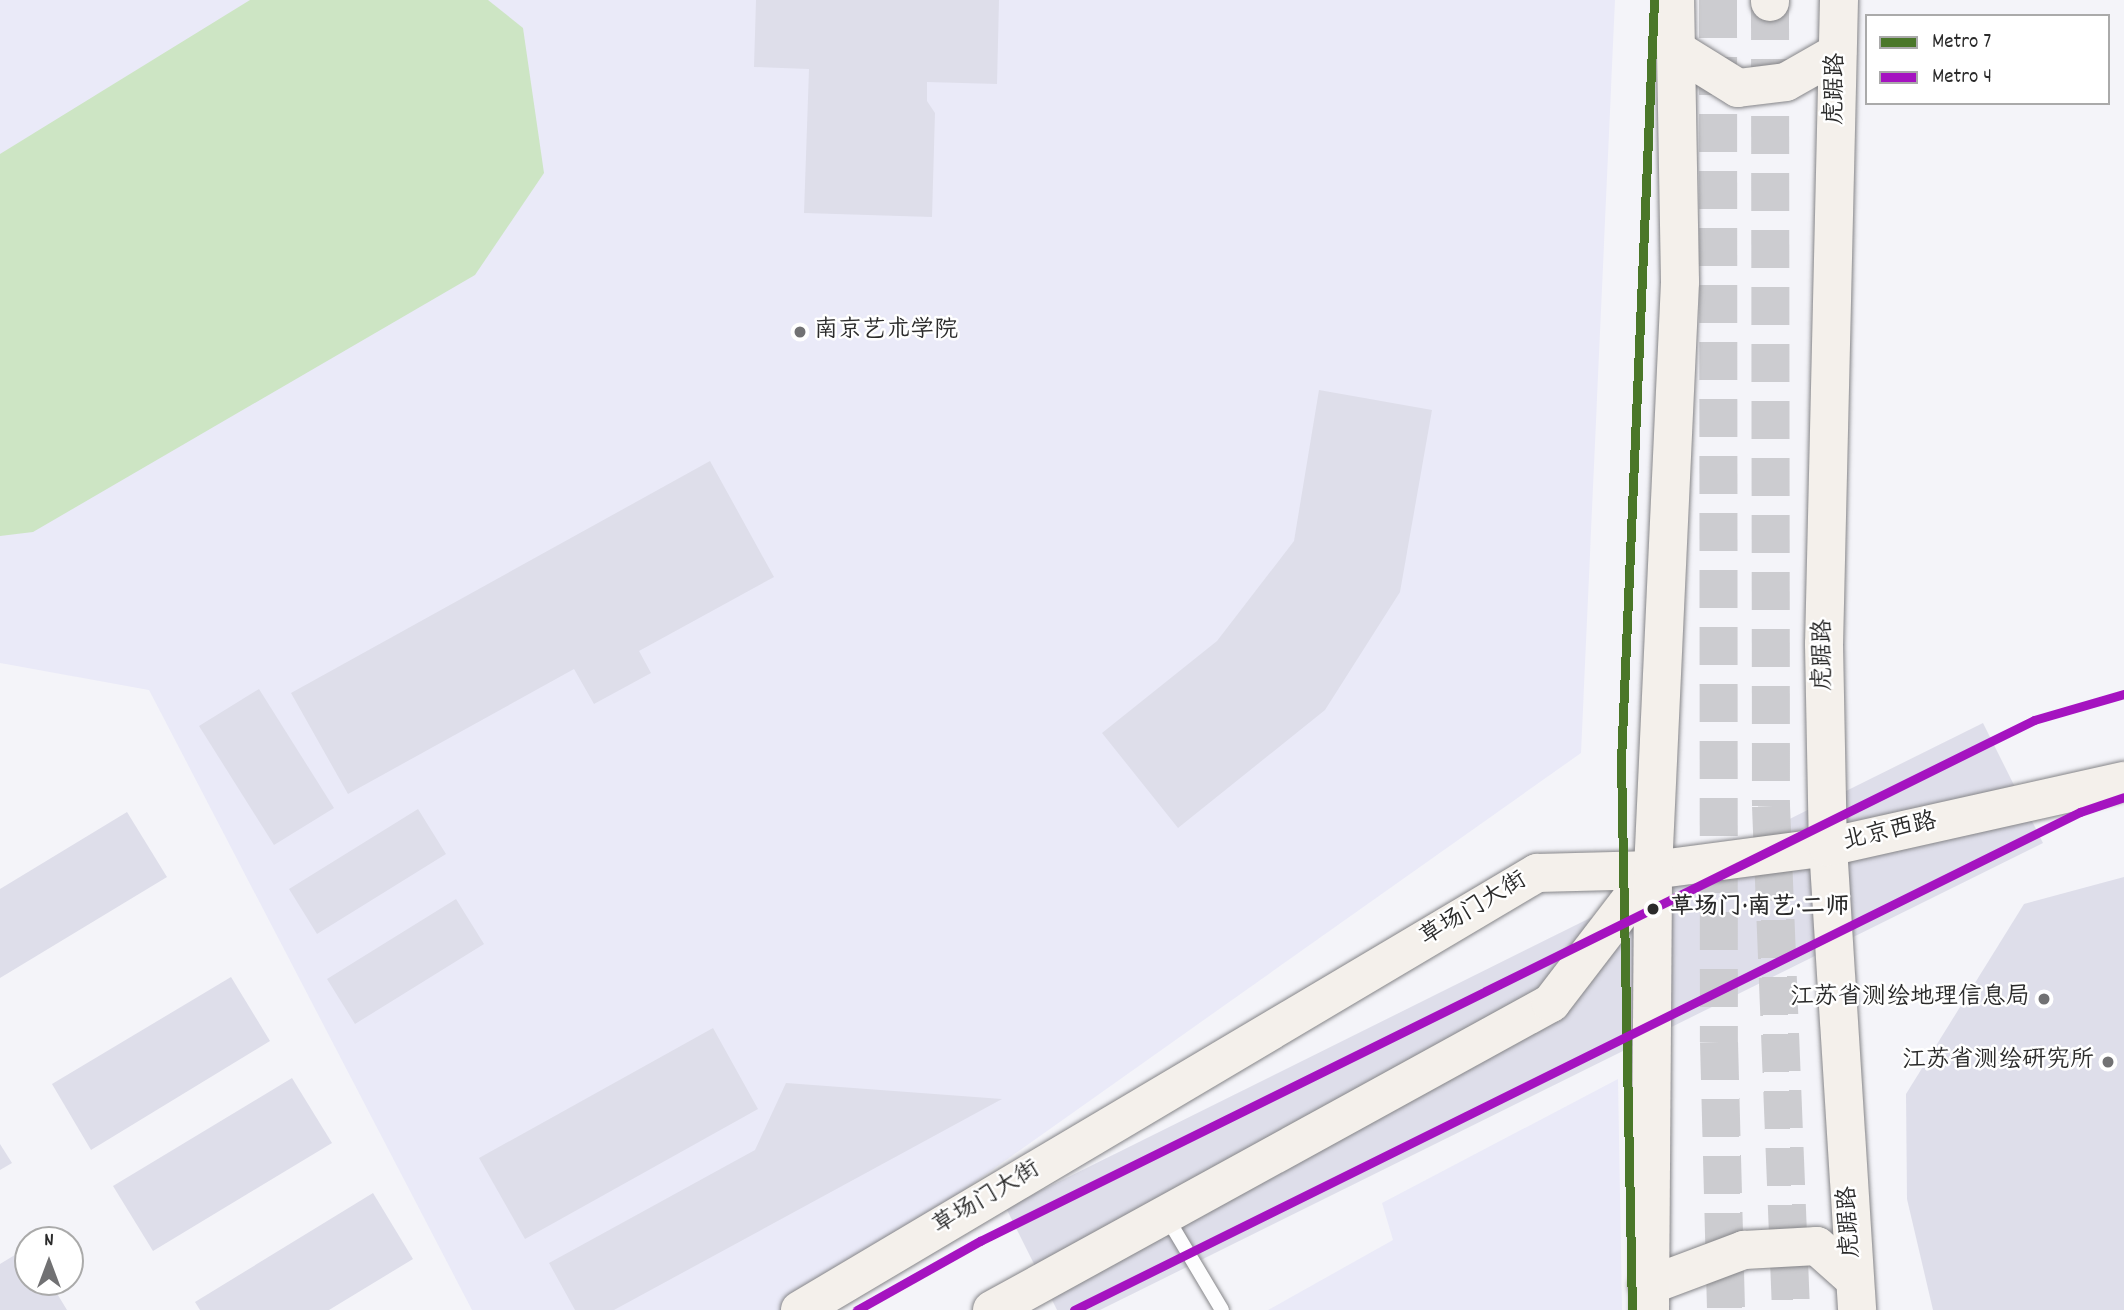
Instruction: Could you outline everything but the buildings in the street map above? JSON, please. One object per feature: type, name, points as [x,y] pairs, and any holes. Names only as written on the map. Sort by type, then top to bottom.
[{"type":"main road","points":[[1675,0],[1680,282],[1653,870],[1649,1298],[1744,1250],[1817,1246],[1855,1294]]},
{"type":"main road","name":"虎踞路","points":[[1839,0],[1824,644],[1828,847],[1855,1294]]},
{"type":"main road","points":[[1675,49],[1738,88],[1786,82],[1838,53]]},
{"type":"main road","name":"北京西路","points":[[1653,870],[1828,847],[2124,781]]},
{"type":"main road","points":[[992,1310],[1551,1003],[1653,870]]},
{"type":"main road","name":"草场门大街","points":[[800,1310],[1537,873],[1653,870]]},
{"type":"lane","points":[[1166,1215],[1222,1310]]},
{"type":"shaded area","name":"南京艺术学院","points":[[0,0],[1615,0],[1581,753],[794,1310],[472,1310],[149,690],[0,663]]},
{"type":"shaded area","points":[[1618,1079],[1622,1310],[1268,1310],[1393,1240],[1382,1203]]},
{"type":"green space","points":[[250,0],[488,0],[523,28],[544,173],[475,275],[33,532],[0,536],[0,154]]},
{"type":"tunnel","points":[[1718,0],[1719,1042],[1726,1310]]},
{"type":"tunnel","points":[[1770,2],[1771,806],[1791,1310]]},
{"type":"metro line","name":"7","points":[[1632,1310],[1621,760],[1654,0]]},
{"type":"metro line","name":"4","points":[[857,1310],[980,1241],[2034,720],[2124,694]]},
{"type":"metro line","name":"4","points":[[1074,1310],[2080,812],[2124,797]]},
{"type":"place","name":"南京艺术学院","points":[[800,332]]},
{"type":"place","name":"草场门·南艺·二师","points":[[1653,909]]},
{"type":"place","name":"江苏省测绘地理信息局","points":[[2044,999]]},
{"type":"place","name":"江苏省测绘研究所","points":[[2108,1062]]}]
